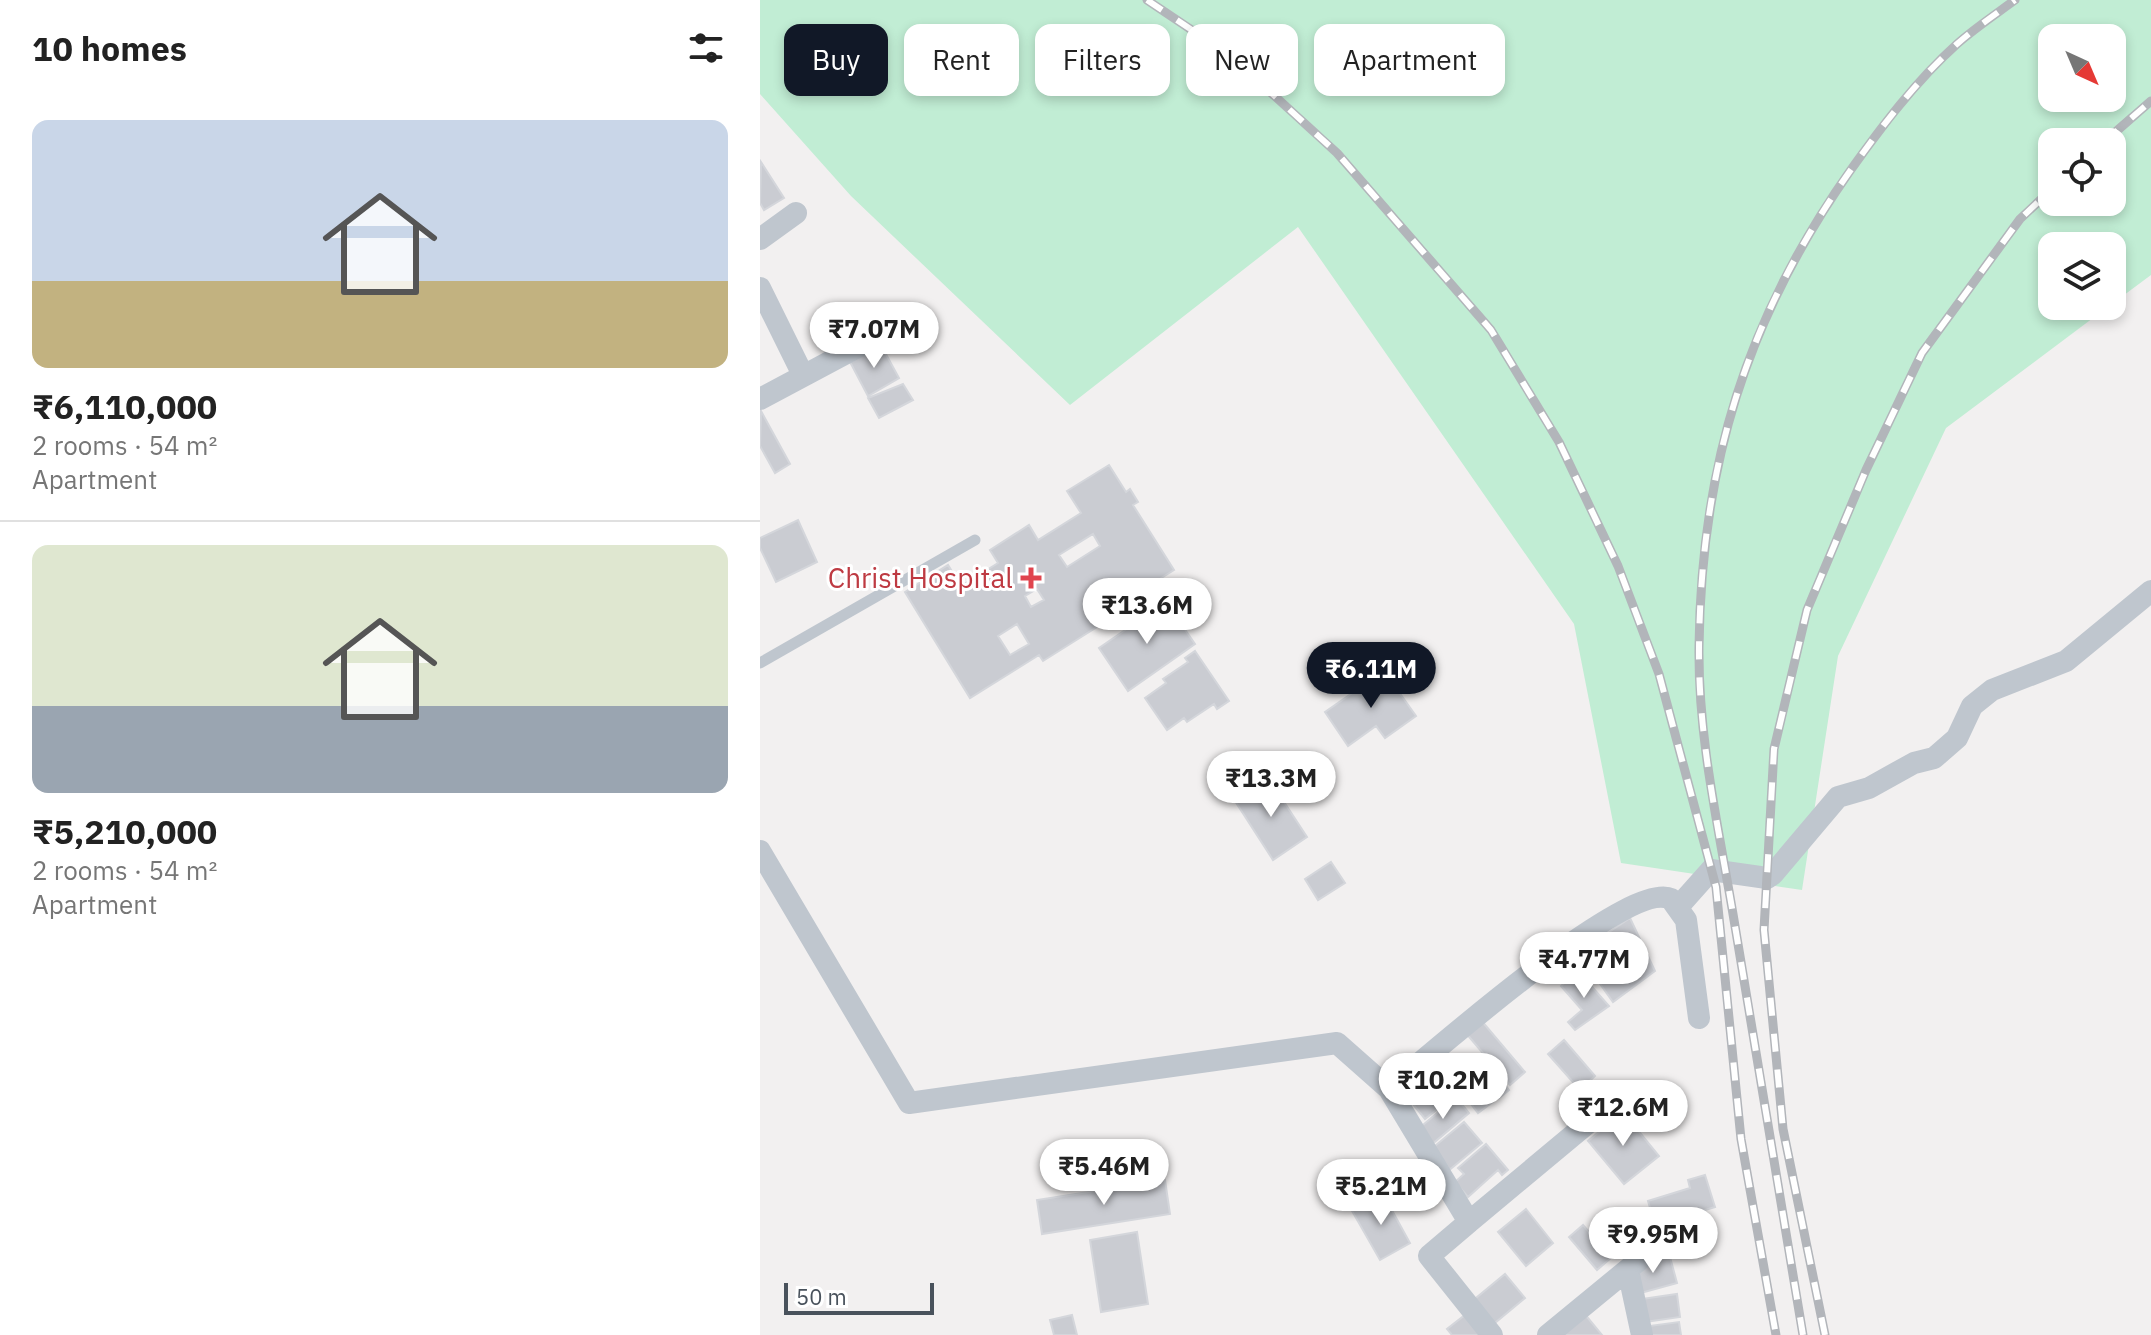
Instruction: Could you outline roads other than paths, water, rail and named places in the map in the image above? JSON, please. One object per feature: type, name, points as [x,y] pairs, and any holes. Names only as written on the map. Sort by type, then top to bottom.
[{"type":"street","points":[[760,239],[796,213]]},
{"type":"street","points":[[760,288],[803,375]]},
{"type":"street","points":[[760,399],[882,334]]},
{"type":"street","points":[[1678,907],[1711,870],[1767,878],[1773,874],[1838,797],[1869,788],[1914,763],[1934,758],[1957,738],[1972,706],[1992,690],[2066,661],[2151,591]]},
{"type":"street","points":[[760,851],[909,1103],[1337,1043],[1389,1089],[1469,1222]]},
{"type":"street","points":[[1389,1089],[1532,972],[1617,912],[1652,897],[1664,896],[1678,907],[1686,920],[1699,1018]]},
{"type":"street","points":[[1492,1335],[1429,1256],[1607,1107]]},
{"type":"street","points":[[1548,1335],[1660,1243]]},
{"type":"street","points":[[1628,1270],[1642,1335]]},
{"type":"lane","points":[[760,663],[975,540]]},
{"type":"railway","points":[[1147,0],[1232,57],[1337,153],[1491,330],[1559,442],[1618,566],[1659,674],[1716,887],[1741,1139],[1776,1335]]},
{"type":"railway","points":[[1803,1335],[1716,818],[1702,716],[1699,647],[1709,517],[1720,456],[1736,397],[1757,339],[1783,282],[1814,227],[1862,154],[1914,89],[1957,44],[2015,0]]},
{"type":"railway","points":[[2120,128],[2151,101]]},
{"type":"railway","points":[[1825,1335],[1783,1129],[1764,930],[1774,749],[1807,610],[1866,470],[1922,353],[2020,219],[2038,202]]},
{"type":"place","name":"Christ Hospital","points":[[1031,578]]}]
